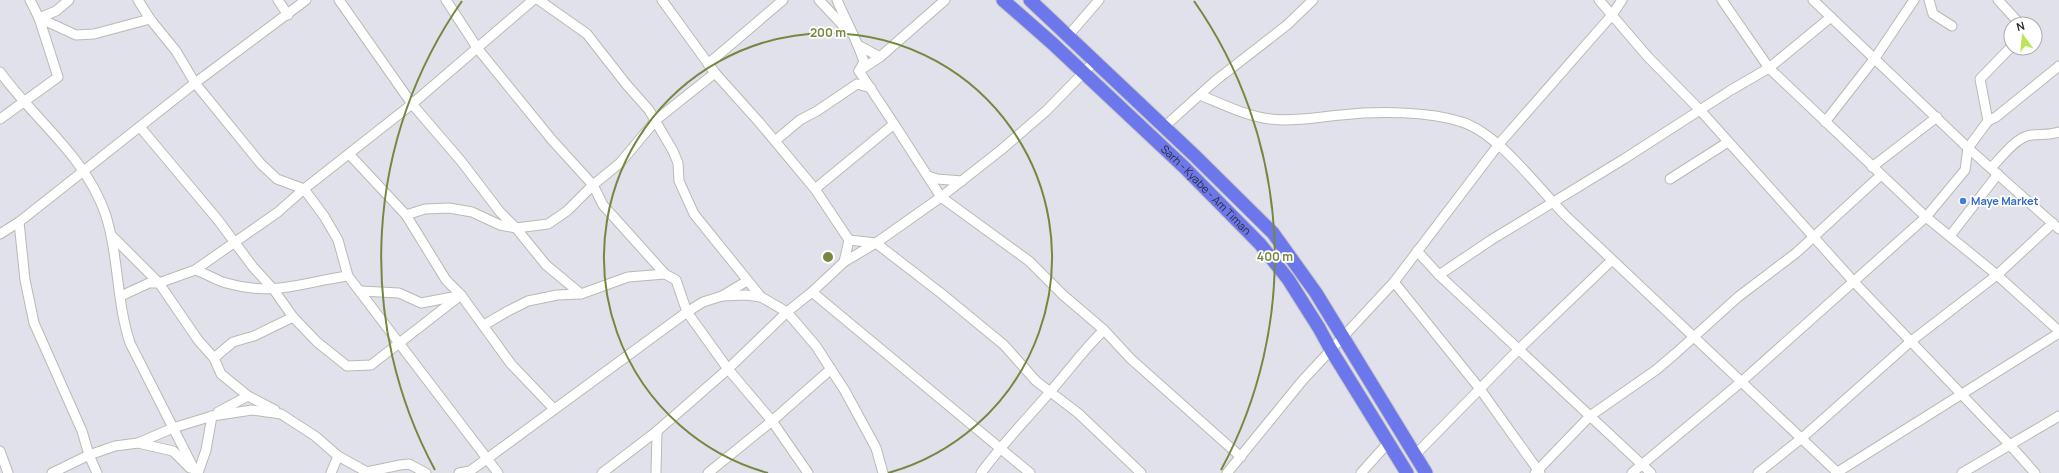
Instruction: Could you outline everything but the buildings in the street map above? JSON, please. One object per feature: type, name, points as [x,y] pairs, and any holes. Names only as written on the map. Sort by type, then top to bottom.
[{"type":"highway","name":"Sarh - Kyabe - Am Timan","points":[[1003,0],[1084,73],[1184,167],[1260,244],[1288,279],[1407,473]]},
{"type":"highway","name":"Sarh - Kyabe - Am Timan","points":[[1030,0],[1273,233],[1301,270],[1426,473]]},
{"type":"street","points":[[0,119],[58,77],[39,18],[30,0]]},
{"type":"street","points":[[39,18],[56,11],[69,0]]},
{"type":"street","points":[[138,0],[150,19],[176,50],[195,83],[260,164],[277,179],[304,189],[324,216],[338,240],[348,276],[498,473]]},
{"type":"street","points":[[278,0],[288,15]]},
{"type":"street","points":[[0,234],[20,222],[195,83],[288,15],[306,0]]},
{"type":"street","points":[[338,0],[412,104],[461,161],[500,212],[516,228],[546,265],[581,294]]},
{"type":"street","points":[[446,0],[478,49],[552,140],[593,185],[603,204],[665,274],[676,280],[687,312],[728,369],[772,421],[804,472]]},
{"type":"street","points":[[121,296],[149,283],[160,283],[195,270],[278,212],[304,189],[412,104],[534,0]]},
{"type":"street","points":[[539,0],[587,34],[656,120],[678,163],[679,181],[694,214],[761,297],[787,312],[816,346],[845,391],[876,448],[883,473]]},
{"type":"street","points":[[662,0],[715,73],[815,189],[848,240],[844,262]]},
{"type":"street","points":[[708,64],[783,0]]},
{"type":"street","points":[[819,0],[851,34]]},
{"type":"street","points":[[837,0],[851,34],[858,45],[864,62],[859,71]]},
{"type":"street","points":[[859,71],[880,57],[945,0]]},
{"type":"street","points":[[1068,36],[1099,0]]},
{"type":"street","points":[[1164,127],[1200,95],[1287,25],[1313,0]]},
{"type":"street","points":[[1599,0],[1648,57],[1700,110],[1814,235],[1854,282],[2035,473]]},
{"type":"street","points":[[1227,473],[1302,381],[1344,338],[1394,282],[1499,144],[1612,15],[1622,0]]},
{"type":"street","points":[[1200,95],[1253,116],[1272,119],[1376,112],[1440,117],[1462,122],[1481,131],[1499,144],[1553,203],[1802,438],[1837,473],[1960,393],[2059,332],[1997,275],[1926,216],[1872,167],[1769,68],[1722,0]]},
{"type":"street","points":[[1758,473],[1802,438],[1910,342],[1997,275],[2056,226],[1968,148],[1813,0]]},
{"type":"street","points":[[1825,122],[1875,58],[1914,0]]},
{"type":"street","points":[[1929,0],[1933,14],[1952,26]]},
{"type":"street","points":[[1998,0],[2013,16]]},
{"type":"street","points":[[1439,275],[1769,68],[1831,17]]},
{"type":"street","points":[[39,18],[76,35],[94,34],[150,19]]},
{"type":"street","points":[[858,45],[880,57]]},
{"type":"street","points":[[1988,121],[1980,79],[2003,55]]},
{"type":"street","points":[[602,473],[657,431],[728,369],[787,312],[812,292],[844,262],[876,243],[962,181],[1046,111],[1095,62]]},
{"type":"street","points":[[1632,473],[1741,382],[1926,216],[1964,170],[1968,148],[1988,121],[1996,117],[2059,66]]},
{"type":"street","points":[[859,71],[941,196],[1029,261],[1063,295],[1104,330],[1131,359],[1241,457]]},
{"type":"street","points":[[0,72],[84,171],[104,211],[112,236],[124,323],[130,343],[196,473]]},
{"type":"street","points":[[406,215],[425,209],[449,208],[472,212],[500,225],[516,228],[548,224],[567,211],[593,185],[620,163],[656,120],[715,73]]},
{"type":"street","points":[[775,141],[800,120],[817,111],[857,84],[871,88]]},
{"type":"street","points":[[1872,167],[1937,117]]},
{"type":"street","points":[[815,189],[894,124]]},
{"type":"street","points":[[140,127],[182,174],[253,267],[274,290],[292,317],[317,342],[347,366],[371,364],[461,295]]},
{"type":"street","points":[[1950,236],[1995,171],[2021,139],[2028,135],[2052,135],[2059,132]]},
{"type":"street","points":[[1670,178],[1728,142]]},
{"type":"street","points":[[349,154],[406,215],[446,280],[461,295],[511,364],[554,409]]},
{"type":"street","points":[[1394,282],[1480,389],[1537,472],[1590,416],[1656,370],[1695,337],[1738,297],[1796,253],[1881,174]]},
{"type":"street","points":[[927,175],[937,179],[962,181]]},
{"type":"street","points":[[20,222],[25,280],[34,323],[82,431],[89,455],[97,473]]},
{"type":"street","points":[[112,236],[160,283],[198,340],[214,358],[221,374],[248,396],[281,414],[315,436],[338,456],[367,472],[400,464],[409,464],[426,473]]},
{"type":"street","points":[[848,240],[876,243],[1004,345],[1031,377],[1078,413],[1141,473]]},
{"type":"street","points":[[1417,251],[1439,275],[1651,473]]},
{"type":"street","points":[[1415,455],[1518,348],[1612,260]]},
{"type":"street","points":[[195,270],[226,283],[252,289],[274,290],[348,276]]},
{"type":"street","points":[[484,325],[528,301],[557,295],[581,294],[628,277],[665,274]]},
{"type":"street","points":[[459,473],[470,471],[687,312],[703,302],[722,296],[748,281]]},
{"type":"street","points":[[360,291],[399,293],[420,304],[461,295]]},
{"type":"street","points":[[812,292],[1030,473]]},
{"type":"street","points":[[722,296],[746,295],[761,297]]},
{"type":"street","points":[[214,358],[234,342],[254,336],[292,317]]},
{"type":"street","points":[[982,473],[999,448],[1050,392],[1084,349],[1104,330]]},
{"type":"street","points":[[708,473],[772,421],[831,369]]},
{"type":"street","points":[[212,416],[248,396]]},
{"type":"street","points":[[52,473],[89,455],[115,446],[138,443],[173,428],[212,416],[252,410],[281,414]]},
{"type":"street","points":[[196,473],[206,450],[212,416]]},
{"type":"street","points":[[1962,473],[2059,416]]},
{"type":"street","points":[[656,473],[657,431]]},
{"type":"street","points":[[138,443],[173,451],[196,473]]},
{"type":"street","points":[[1361,473],[1388,443]]},
{"type":"street","points":[[0,451],[8,473]]},
{"type":"street","points":[[331,473],[338,456]]},
{"type":"place","name":"Maye Market","points":[[1963,201]]}]
